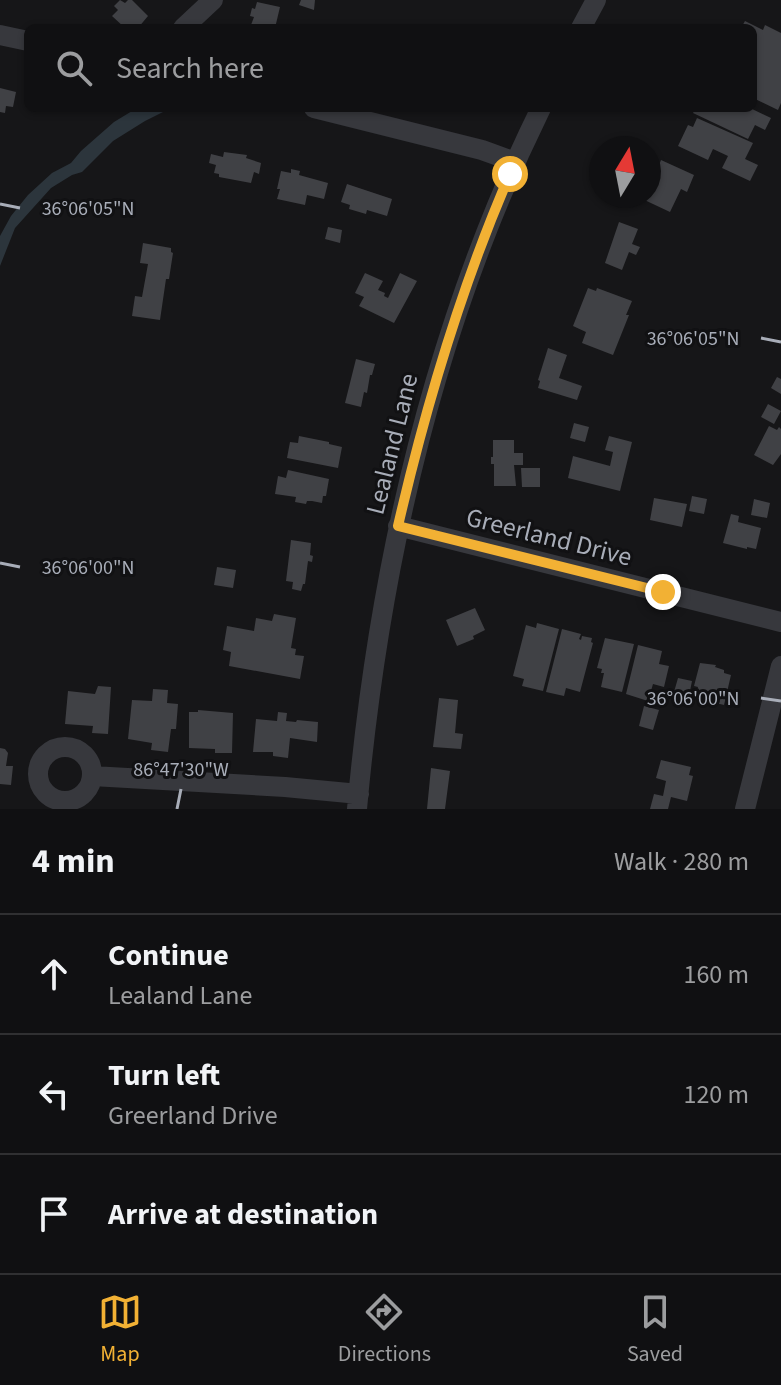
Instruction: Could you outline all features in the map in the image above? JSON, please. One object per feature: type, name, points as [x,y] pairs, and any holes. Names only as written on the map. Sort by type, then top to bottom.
[{"type":"street","points":[[187,24],[213,0]]},
{"type":"street","points":[[583,24],[596,0]]},
{"type":"street","points":[[0,35],[24,40]]},
{"type":"street","points":[[330,112],[467,146],[515,162]]},
{"type":"street","name":"Lealand Lane","points":[[358,802],[373,671],[398,526],[420,436],[475,260],[539,112]]},
{"type":"street","name":"Greerland Drive","points":[[398,526],[781,622]]},
{"type":"street","points":[[745,809],[781,666]]},
{"type":"street","points":[[92,776],[285,787],[358,802]]},
{"type":"shaded area","points":[[130,112],[163,112],[113,141],[82,172],[51,188],[15,228],[0,266],[0,236],[11,216],[52,173],[71,163],[114,122]]},
{"type":"building","points":[[120,0],[125,3],[132,0],[148,16],[141,24],[121,24],[112,16],[118,10],[114,6]]},
{"type":"building","points":[[301,0],[315,0],[314,10],[299,5]]},
{"type":"building","points":[[257,2],[280,7],[276,24],[251,24],[254,17],[250,16],[252,8],[255,9]]},
{"type":"building","points":[[765,25],[781,33],[781,103],[778,110],[757,100],[757,27],[763,30]]},
{"type":"building","points":[[0,88],[16,92],[13,107],[6,106],[5,113],[0,112]]},
{"type":"building","points":[[757,111],[771,118],[765,130],[755,125],[748,139],[693,113]]},
{"type":"building","points":[[697,118],[753,143],[745,159],[758,165],[750,181],[722,168],[728,156],[713,149],[708,160],[678,146],[688,125],[693,127]]},
{"type":"building","points":[[224,152],[247,155],[246,158],[261,163],[259,174],[254,172],[251,183],[219,177],[214,173],[216,165],[209,163],[211,154],[223,157]]},
{"type":"building","points":[[661,160],[694,175],[687,192],[681,189],[670,212],[661,208]]},
{"type":"building","points":[[291,169],[300,171],[299,175],[328,183],[324,199],[307,195],[305,205],[277,199],[281,171],[291,173]]},
{"type":"building","points":[[347,184],[392,199],[387,216],[349,209],[350,205],[341,202]]},
{"type":"building","points":[[619,222],[638,229],[632,244],[640,247],[636,255],[629,252],[622,270],[605,263]]},
{"type":"building","points":[[328,227],[342,230],[340,243],[325,239]]},
{"type":"building","points":[[143,243],[171,248],[173,253],[160,320],[132,316],[135,296],[142,297],[148,264],[140,263]]},
{"type":"building","points":[[365,273],[383,281],[378,290],[388,298],[400,273],[417,281],[394,323],[359,306],[364,297],[355,293]]},
{"type":"building","points":[[588,288],[596,291],[597,288],[632,301],[613,355],[582,343],[586,332],[573,326]]},
{"type":"building","points":[[548,348],[567,355],[559,378],[582,386],[577,400],[538,388]]},
{"type":"building","points":[[356,359],[375,364],[361,407],[345,403]]},
{"type":"building","points":[[777,377],[781,379],[781,394],[771,388]]},
{"type":"building","points":[[768,404],[781,411],[774,424],[761,417]]},
{"type":"building","points":[[574,423],[589,427],[585,442],[570,438]]},
{"type":"building","points":[[769,426],[781,429],[781,454],[773,465],[754,455]]},
{"type":"building","points":[[299,436],[342,447],[338,468],[287,458],[290,442],[298,443]]},
{"type":"building","points":[[609,436],[632,442],[620,491],[568,478],[573,456],[610,466],[613,452],[605,450]]},
{"type":"building","points":[[493,440],[514,440],[514,453],[523,453],[523,465],[514,465],[516,486],[494,486],[494,464],[491,464]]},
{"type":"building","points":[[521,468],[540,468],[540,487],[522,487]]},
{"type":"building","points":[[288,470],[329,479],[322,503],[295,502],[296,497],[275,494],[278,476],[286,478]]},
{"type":"building","points":[[692,496],[707,499],[704,514],[689,511]]},
{"type":"building","points":[[654,498],[687,504],[682,527],[650,520]]},
{"type":"building","points":[[754,499],[770,503],[767,518],[751,515]]},
{"type":"building","points":[[731,514],[739,516],[738,522],[761,528],[756,549],[723,543]]},
{"type":"building","points":[[291,540],[311,543],[312,562],[308,561],[301,591],[292,589],[293,582],[286,581]]},
{"type":"building","points":[[217,567],[236,570],[233,588],[214,585]]},
{"type":"building","points":[[475,608],[485,630],[457,646],[446,620]]},
{"type":"building","points":[[274,614],[296,618],[291,648],[296,649],[295,655],[304,656],[300,679],[229,666],[231,652],[223,650],[227,626],[254,631],[256,618],[272,621]]},
{"type":"building","points":[[537,623],[559,629],[543,691],[522,686],[524,679],[513,676],[526,625],[536,628]]},
{"type":"building","points":[[562,629],[581,634],[581,640],[582,636],[592,638],[593,643],[580,692],[566,688],[564,696],[546,692]]},
{"type":"building","points":[[605,638],[634,644],[622,692],[601,687],[604,673],[597,668]]},
{"type":"building","points":[[638,645],[662,651],[659,664],[669,666],[664,687],[653,684],[648,701],[626,694]]},
{"type":"building","points":[[700,663],[716,665],[731,675],[724,705],[695,698],[698,687],[694,686]]},
{"type":"building","points":[[678,678],[692,681],[689,696],[674,692]]},
{"type":"building","points":[[98,686],[111,687],[108,734],[92,733],[93,726],[65,724],[68,691],[95,694]]},
{"type":"building","points":[[153,689],[168,690],[167,703],[178,704],[176,729],[171,729],[168,752],[151,750],[152,743],[128,739],[132,700],[152,701]]},
{"type":"building","points":[[439,698],[458,700],[455,733],[463,734],[461,749],[433,747]]},
{"type":"building","points":[[644,706],[659,710],[653,730],[639,726]]},
{"type":"building","points":[[189,712],[233,713],[232,753],[189,748]]},
{"type":"building","points":[[278,712],[287,713],[286,721],[318,722],[317,742],[290,738],[288,758],[273,756],[273,752],[253,752],[256,719],[277,721]]},
{"type":"building","points":[[0,748],[8,753],[6,766],[13,766],[11,785],[0,784]]},
{"type":"building","points":[[661,760],[691,767],[689,775],[693,776],[687,801],[671,797],[668,809],[650,809],[654,794],[663,796],[666,781],[656,778]]},
{"type":"building","points":[[431,768],[450,771],[445,809],[427,809]]},
{"type":"route","points":[[510,174],[465,285],[420,436],[398,526],[663,592]]}]
